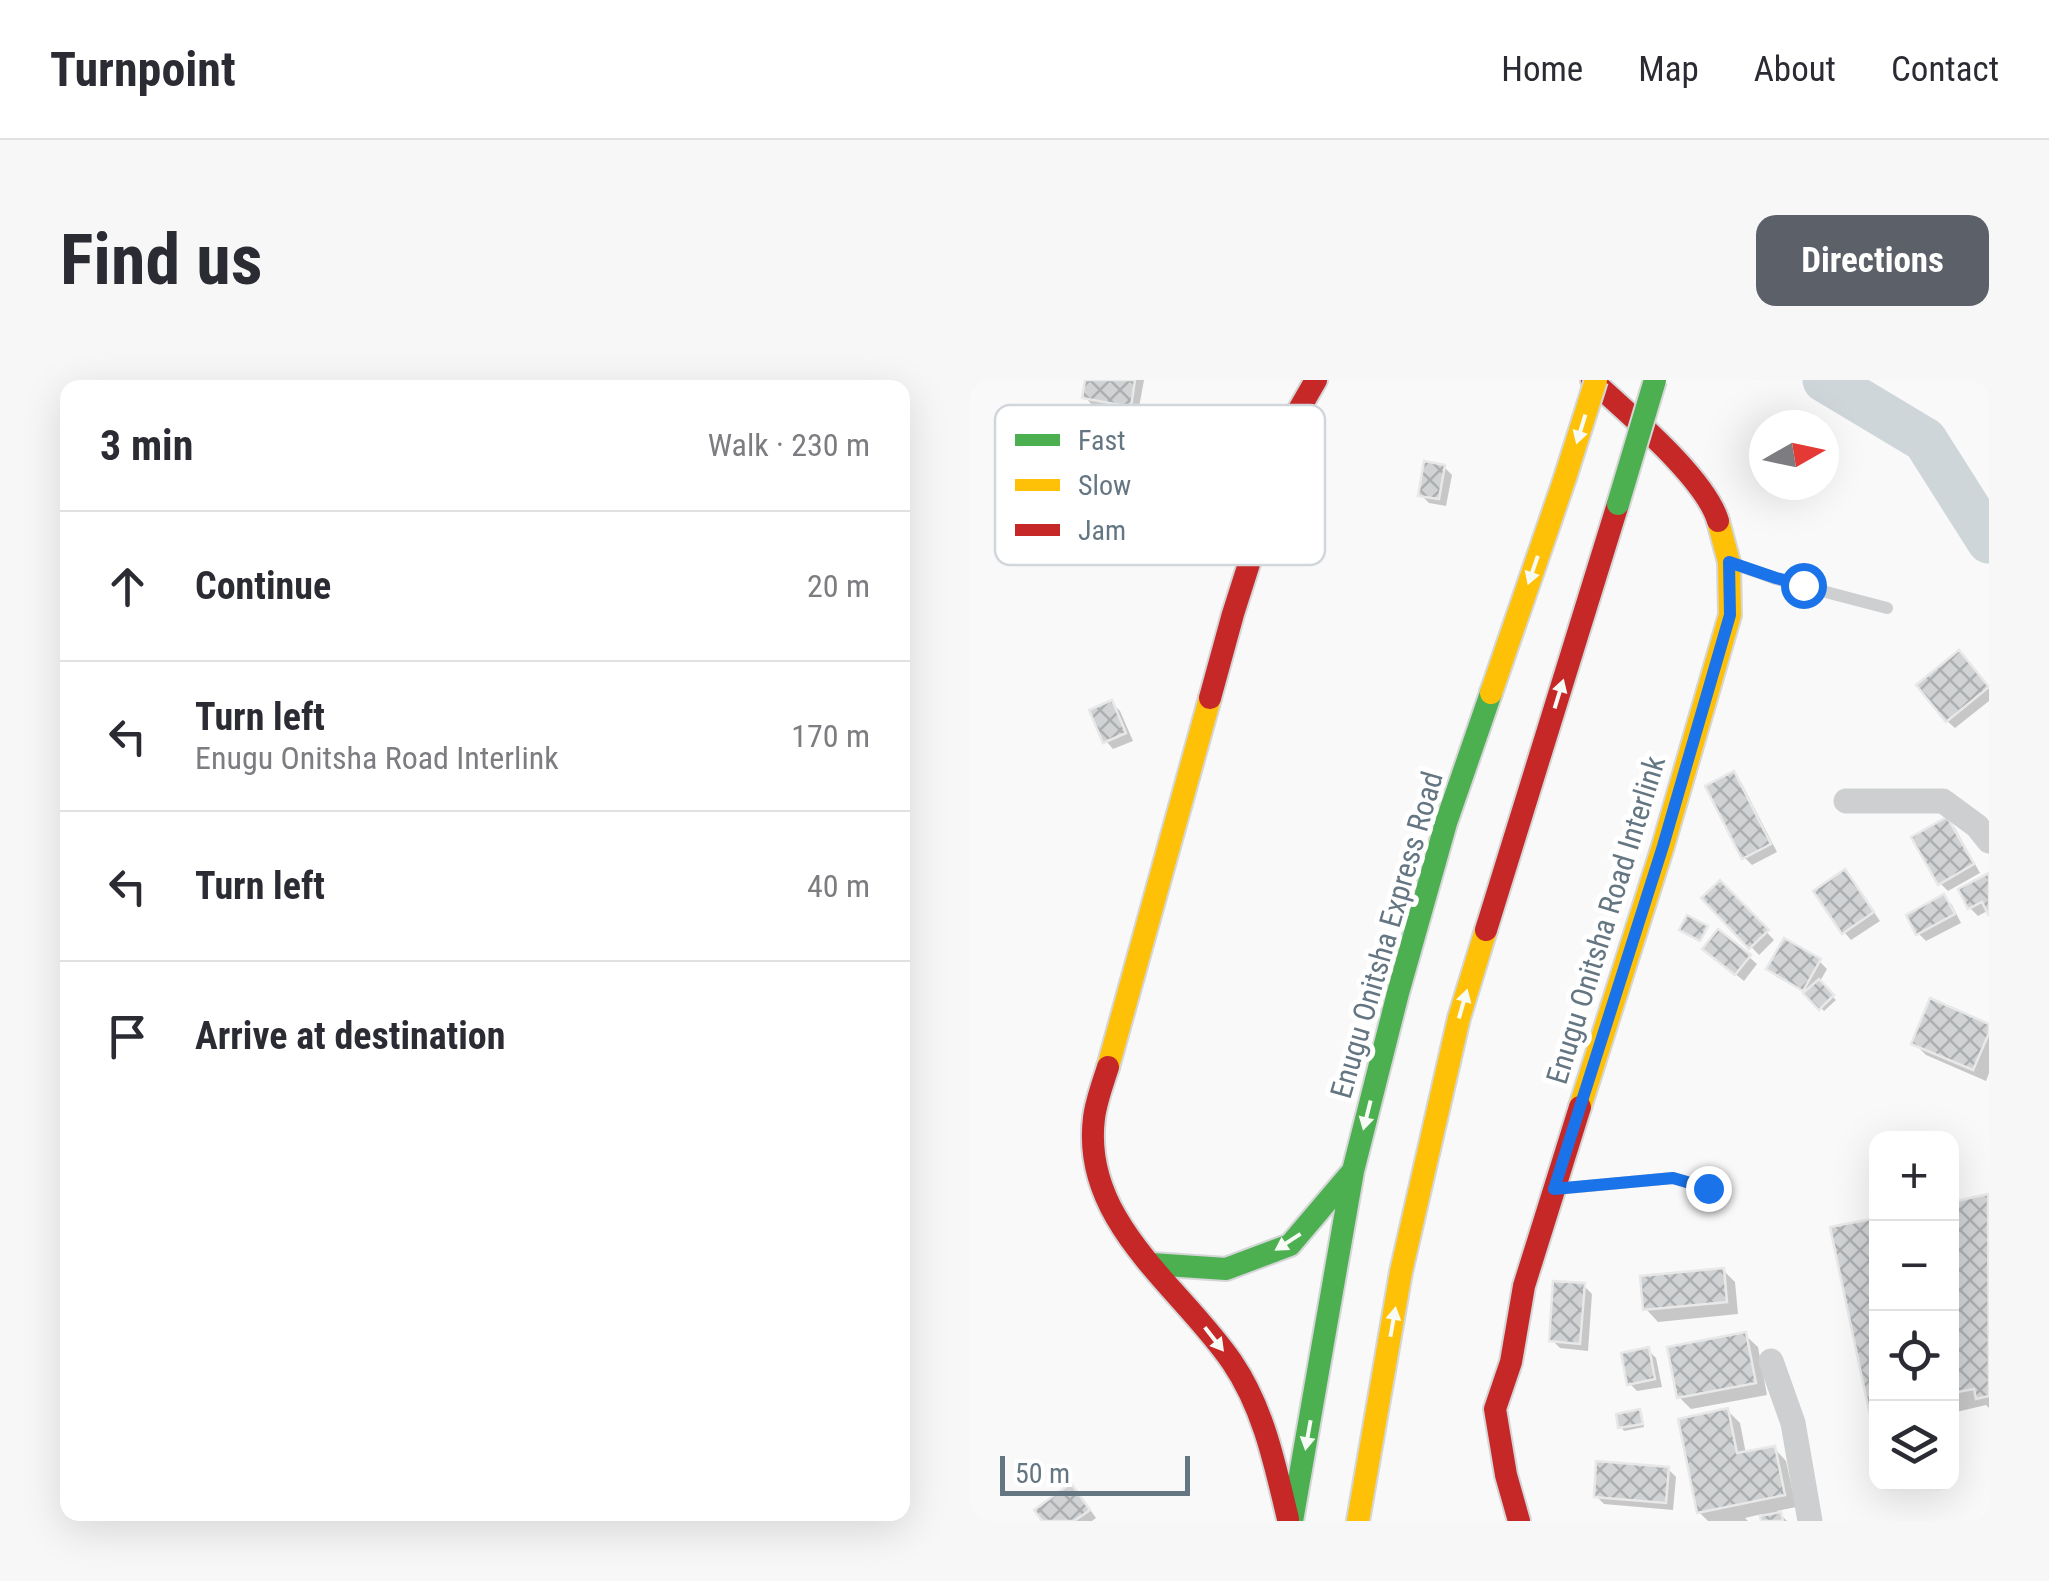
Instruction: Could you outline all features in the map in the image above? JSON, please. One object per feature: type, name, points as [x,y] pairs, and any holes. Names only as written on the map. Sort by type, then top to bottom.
[{"type":"main road","points":[[1302,405],[1316,380]]},
{"type":"main road","name":"Enugu Onitsha Express Road","points":[[1290,1521],[1353,1171],[1398,993],[1446,823],[1566,478],[1594,380]]},
{"type":"main road","name":"Enugu Onitsha Road Interlink","points":[[1518,1521],[1495,1408],[1511,1362],[1524,1286],[1663,846],[1730,615],[1729,562],[1714,508],[1674,457],[1594,380]]},
{"type":"main road","points":[[1358,1521],[1402,1272],[1459,1018],[1655,380]]},
{"type":"main road","points":[[1249,565],[1094,1117],[1094,1157],[1104,1195],[1128,1238],[1232,1362],[1251,1394],[1290,1521]]},
{"type":"main road","points":[[1151,1264],[1226,1269],[1290,1245],[1353,1171]]},
{"type":"street","points":[[1846,800],[1943,801],[1977,826],[1989,841]]},
{"type":"street","points":[[1771,1360],[1793,1423],[1810,1521]]},
{"type":"lane","points":[[1729,562],[1887,608]]},
{"type":"lane","points":[[1554,1189],[1673,1178],[1708,1188]]},
{"type":"building","points":[[1085,380],[1135,380],[1131,405],[1082,398]]},
{"type":"building","points":[[1424,461],[1445,465],[1439,499],[1418,496]]},
{"type":"building","points":[[1959,650],[1989,687],[1946,722],[1916,685]]},
{"type":"building","points":[[1112,700],[1126,733],[1103,743],[1089,710]]},
{"type":"building","points":[[1734,771],[1771,844],[1742,859],[1705,786]]},
{"type":"building","points":[[1947,817],[1974,864],[1938,885],[1911,837]]},
{"type":"building","points":[[1845,869],[1874,912],[1842,934],[1813,891]]},
{"type":"building","points":[[1989,873],[1989,916],[1982,902],[1968,909],[1958,889]]},
{"type":"building","points":[[1720,880],[1769,930],[1749,949],[1701,898]]},
{"type":"building","points":[[1944,894],[1955,914],[1916,935],[1906,915]]},
{"type":"building","points":[[1687,915],[1708,926],[1700,941],[1679,930]]},
{"type":"building","points":[[1718,929],[1751,955],[1735,975],[1702,949]]},
{"type":"building","points":[[1784,938],[1821,959],[1803,991],[1766,969]]},
{"type":"building","points":[[1819,979],[1834,995],[1819,1010],[1803,993]]},
{"type":"building","points":[[1930,998],[1989,1024],[1973,1070],[1911,1044]]},
{"type":"building","points":[[1988,1194],[1989,1396],[1976,1399],[1974,1389],[1959,1392],[1959,1200]]},
{"type":"building","points":[[1869,1219],[1869,1411],[1830,1227]]},
{"type":"building","points":[[1724,1268],[1727,1302],[1643,1310],[1640,1276]]},
{"type":"building","points":[[1553,1281],[1585,1283],[1580,1344],[1549,1341]]},
{"type":"building","points":[[1746,1332],[1756,1383],[1677,1398],[1667,1347]]},
{"type":"building","points":[[1649,1347],[1655,1379],[1627,1385],[1621,1353]]},
{"type":"building","points":[[1728,1408],[1737,1453],[1775,1446],[1785,1495],[1697,1513],[1678,1419]]},
{"type":"building","points":[[1640,1409],[1643,1424],[1618,1428],[1616,1414]]},
{"type":"building","points":[[1596,1461],[1669,1467],[1666,1503],[1594,1497]]},
{"type":"building","points":[[1071,1483],[1090,1510],[1074,1521],[1042,1521],[1034,1510]]},
{"type":"building","points":[[1781,1512],[1783,1521],[1761,1521],[1760,1516]]},
{"type":"waterway","points":[[1825,380],[1925,440],[1989,541]]},
{"type":"traffic: fast","points":[[1618,504],[1655,380]]},
{"type":"traffic: fast","points":[[1292,1521],[1353,1171],[1446,823],[1491,693]]},
{"type":"traffic: fast","points":[[1151,1264],[1226,1269],[1290,1245],[1352,1172]]},
{"type":"traffic: slow","points":[[1565,478],[1596,380]]},
{"type":"traffic: slow","points":[[1491,693],[1565,478]]},
{"type":"traffic: slow","points":[[1580,1107],[1663,846],[1730,615],[1729,562],[1718,521]]},
{"type":"traffic: slow","points":[[1108,1067],[1210,698]]},
{"type":"traffic: slow","points":[[1358,1521],[1401,1272],[1459,1018],[1486,930]]},
{"type":"traffic: jam","points":[[1302,405],[1316,380]]},
{"type":"traffic: jam","points":[[1592,380],[1682,466],[1718,521]]},
{"type":"traffic: jam","points":[[1486,930],[1618,504]]},
{"type":"traffic: jam","points":[[1210,698],[1249,565]]},
{"type":"traffic: jam","points":[[1108,1067],[1094,1118],[1094,1155],[1103,1189],[1118,1221],[1139,1251],[1211,1334],[1243,1380],[1267,1438],[1288,1519]]},
{"type":"traffic: jam","points":[[1519,1521],[1506,1475],[1495,1409],[1511,1362],[1524,1286],[1580,1107]]},
{"type":"route","points":[[1708,1188],[1673,1178],[1554,1189],[1663,846],[1730,615],[1729,562],[1803,585]]}]
